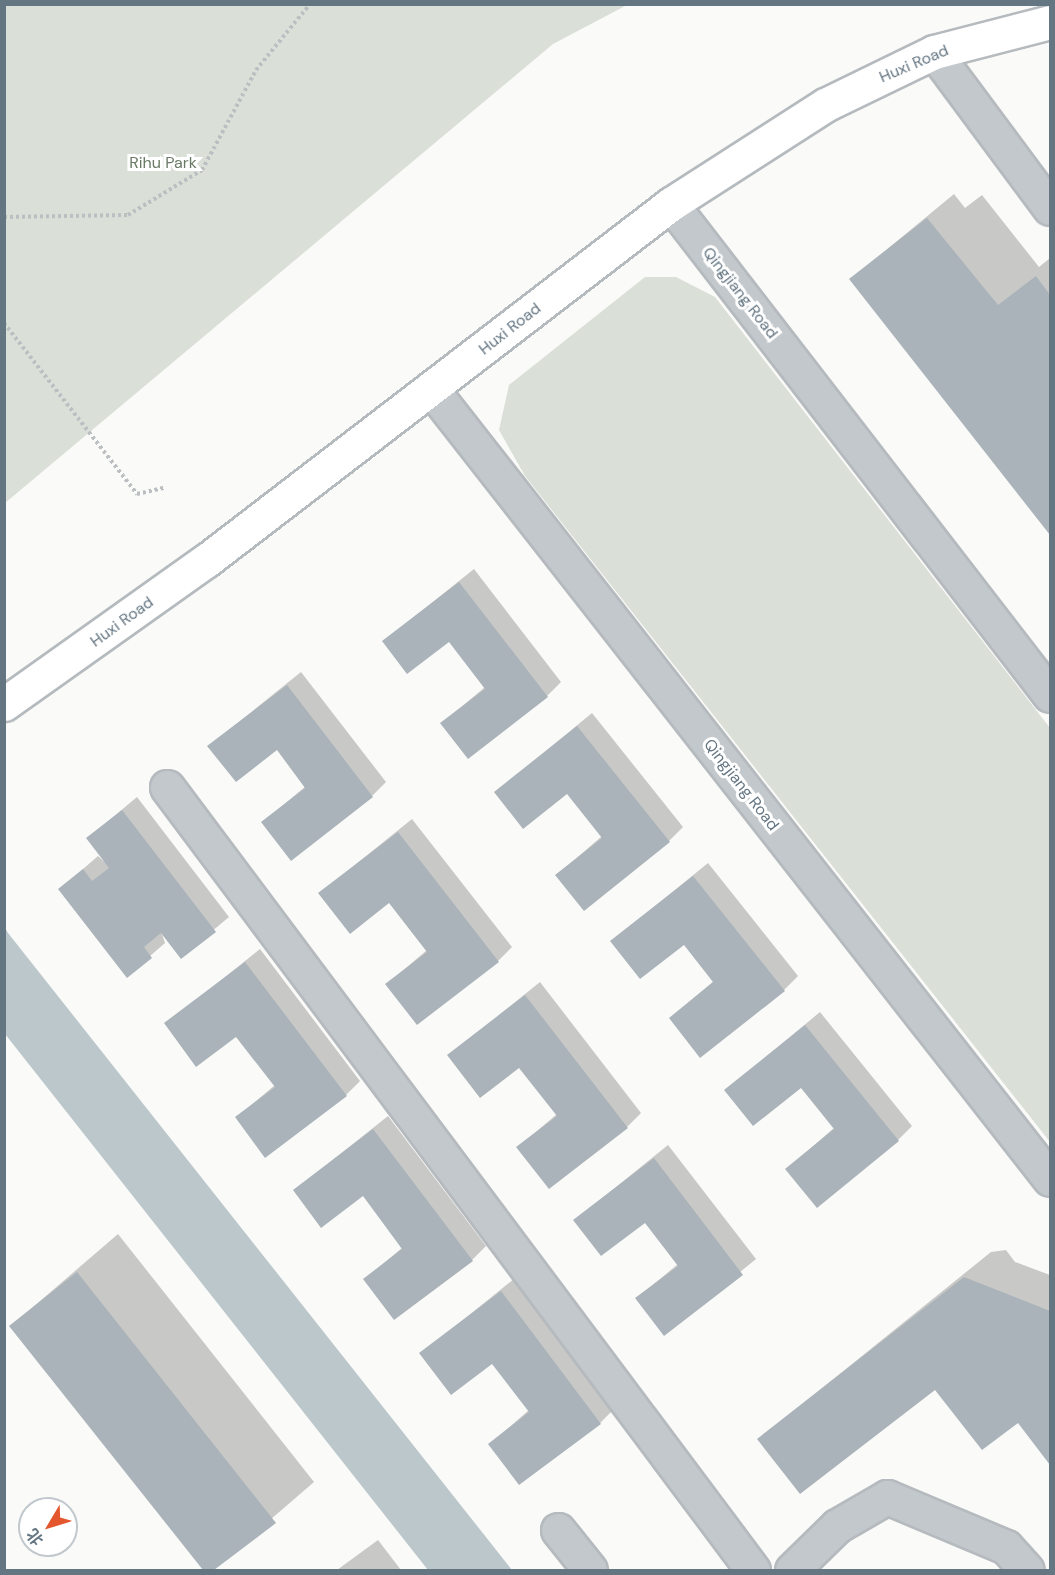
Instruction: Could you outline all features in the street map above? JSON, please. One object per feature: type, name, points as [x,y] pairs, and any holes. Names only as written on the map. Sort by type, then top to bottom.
[{"type":"main road","name":"Huxi Road","points":[[4,704],[207,560],[432,390],[671,204],[825,105],[934,52],[1050,22]]},
{"type":"street","points":[[934,52],[1050,208]]},
{"type":"street","name":"Qingjiang Road","points":[[671,204],[1050,695]]},
{"type":"street","name":"Qingjiang Road","points":[[432,390],[1050,1179]]},
{"type":"street","points":[[167,787],[753,1570]]},
{"type":"street","points":[[792,1570],[837,1526],[886,1497],[1006,1547],[1027,1570]]},
{"type":"street","points":[[558,1530],[590,1570]]},
{"type":"path","points":[[4,217],[128,215],[202,170],[256,70],[310,4]]},
{"type":"path","points":[[4,324],[137,494],[164,488]]},
{"type":"green space","name":"Rihu Park","points":[[5,4],[627,5],[553,44],[5,503]]},
{"type":"green space","points":[[645,277],[676,277],[715,297],[1050,728],[1050,1142],[525,476],[499,430],[509,385]]},
{"type":"shaded area","points":[[4,926],[512,1570],[428,1570],[5,1034]]},
{"type":"building","points":[[927,218],[998,305],[1036,276],[1050,295],[1050,535],[849,279]]},
{"type":"building","points":[[459,582],[548,697],[468,759],[440,723],[485,689],[449,642],[407,674],[382,641]]},
{"type":"building","points":[[287,685],[373,797],[291,861],[261,822],[305,788],[277,750],[236,782],[207,746]]},
{"type":"building","points":[[577,726],[670,842],[584,911],[555,875],[602,838],[567,794],[523,829],[494,792]]},
{"type":"building","points":[[122,810],[216,932],[181,959],[161,933],[144,947],[152,958],[127,978],[58,889],[83,869],[92,881],[109,868],[86,838]]},
{"type":"building","points":[[398,832],[499,962],[417,1025],[385,984],[427,952],[389,903],[350,934],[318,893]]},
{"type":"building","points":[[693,876],[785,991],[700,1058],[669,1018],[713,982],[684,945],[640,979],[610,941]]},
{"type":"building","points":[[245,962],[347,1096],[265,1158],[235,1117],[275,1087],[236,1037],[196,1067],[164,1023]]},
{"type":"building","points":[[525,995],[628,1128],[549,1189],[516,1147],[557,1116],[519,1068],[480,1098],[447,1055]]},
{"type":"building","points":[[805,1025],[899,1141],[817,1208],[785,1169],[834,1129],[801,1088],[753,1126],[724,1090]]},
{"type":"building","points":[[373,1129],[473,1261],[394,1320],[363,1279],[402,1249],[363,1196],[321,1228],[293,1190]]},
{"type":"building","points":[[654,1158],[743,1275],[664,1336],[635,1298],[678,1266],[645,1223],[601,1256],[573,1220]]},
{"type":"building","points":[[77,1272],[276,1523],[214,1570],[203,1570],[9,1326]]},
{"type":"building","points":[[964,1277],[1050,1311],[1050,1465],[1018,1423],[982,1450],[935,1390],[800,1494],[757,1439]]},
{"type":"building","points":[[501,1291],[601,1424],[519,1485],[488,1444],[529,1412],[492,1364],[451,1395],[419,1353]]}]
